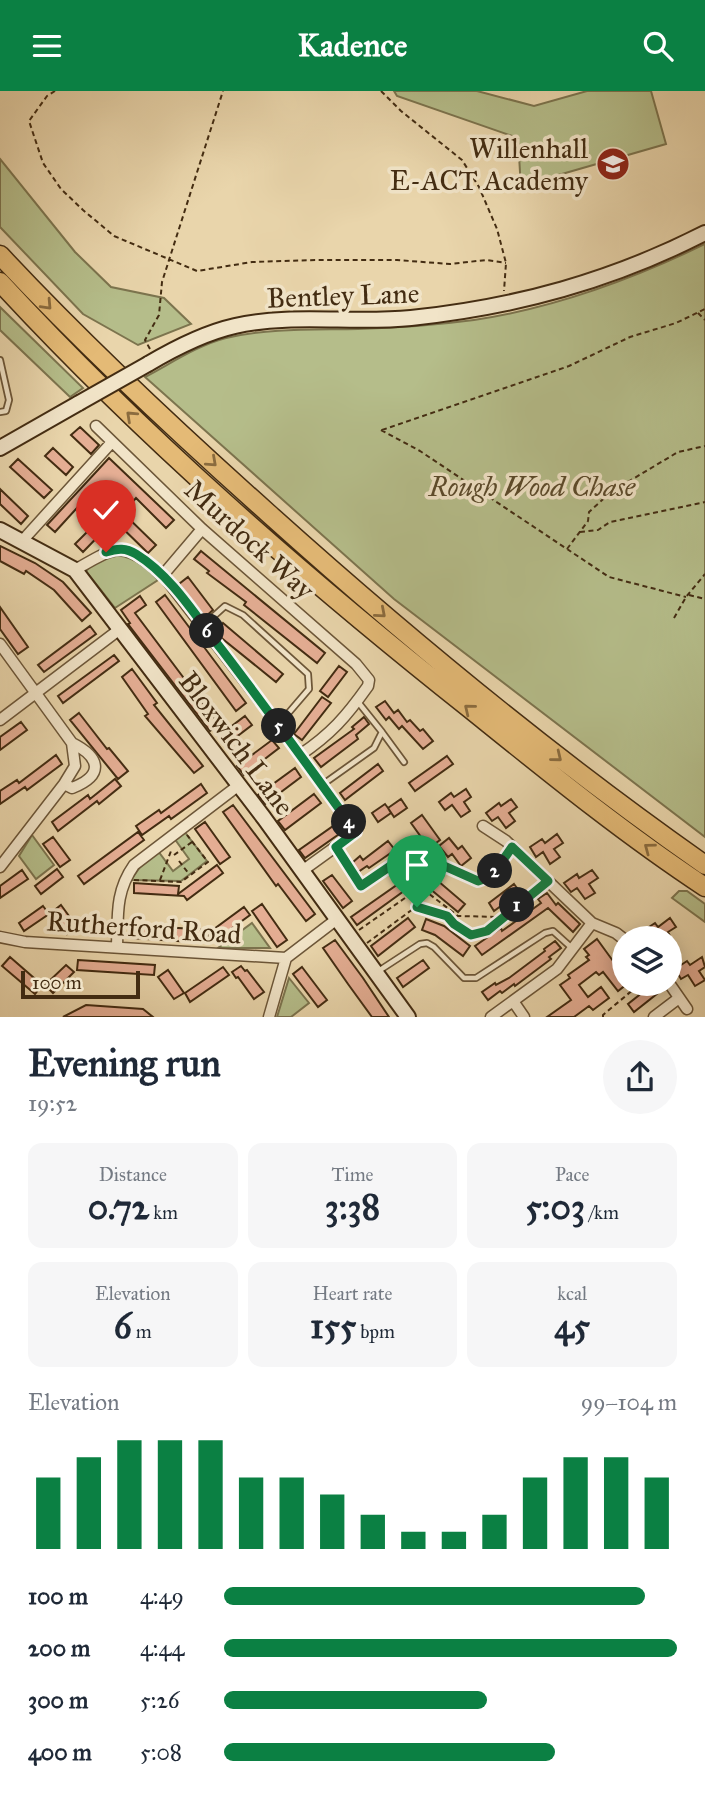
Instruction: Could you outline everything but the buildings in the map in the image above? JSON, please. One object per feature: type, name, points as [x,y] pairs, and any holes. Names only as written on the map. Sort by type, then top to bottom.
[{"type":"highway","points":[[0,255],[69,328],[175,430],[412,641],[564,763],[705,865]]},
{"type":"highway","points":[[0,282],[120,406],[223,501],[318,583],[419,669],[579,796],[705,887]]},
{"type":"street","name":"Bentley Lane","points":[[0,448],[152,362],[209,334],[247,324],[277,321],[407,319],[503,305],[569,289],[603,277],[705,233]]},
{"type":"street","name":"Murdock Way","points":[[96,426],[202,529],[356,664],[369,680],[368,686],[357,701]]},
{"type":"street","points":[[23,540],[113,442]]},
{"type":"street","points":[[163,575],[202,529]]},
{"type":"street","name":"Bloxwich Lane","points":[[0,530],[75,570],[239,785],[408,1017]]},
{"type":"street","points":[[75,570],[116,549],[126,549],[137,555],[163,575],[278,725],[356,832],[302,871]]},
{"type":"street","points":[[0,720],[120,629]]},
{"type":"street","points":[[0,644],[72,743],[87,750],[94,758],[96,769],[91,778],[72,788],[64,784]]},
{"type":"street","points":[[300,755],[327,737],[357,701]]},
{"type":"street","points":[[0,867],[75,766],[72,743]]},
{"type":"street","points":[[117,947],[119,893],[134,865],[239,785]]},
{"type":"street","points":[[483,826],[512,847],[592,923],[612,931]]},
{"type":"street","points":[[269,1017],[286,958],[337,919]]},
{"type":"street","points":[[491,1017],[557,969],[592,923]]},
{"type":"street","name":"Rutherford Road","points":[[0,937],[25,942],[286,958]]},
{"type":"street","points":[[654,1017],[679,998],[687,1009]]},
{"type":"street","points":[[513,1001],[524,1017]]},
{"type":"lane","points":[[0,360],[9,400],[6,411],[0,412]]},
{"type":"lane","points":[[203,626],[225,606],[243,615],[308,674],[309,689],[278,725]]},
{"type":"lane","points":[[357,701],[404,762]]},
{"type":"lane","points":[[322,785],[373,748],[382,732]]},
{"type":"lane","points":[[336,847],[361,886],[405,856],[415,853],[478,881],[492,876],[512,847]]},
{"type":"lane","points":[[375,973],[420,944],[427,943],[468,980],[476,978],[545,933],[553,931],[573,950]]},
{"type":"path","points":[[55,91],[47,96],[29,121],[43,163],[61,189],[114,236],[197,271],[252,262],[317,260],[397,260],[450,264],[486,260],[506,263]]},
{"type":"path","points":[[152,362],[145,341],[159,315],[162,282],[223,91]]},
{"type":"path","points":[[381,91],[401,111],[463,160],[479,187],[497,229],[506,263],[503,305]]},
{"type":"path","points":[[705,309],[676,323],[629,337],[569,366],[381,431],[420,451],[609,577],[705,599]]},
{"type":"path","points":[[697,313],[705,320]]},
{"type":"path","points":[[566,549],[588,521],[589,512],[620,485],[678,452],[705,446]]},
{"type":"path","points":[[579,533],[597,530],[610,522],[705,502]]},
{"type":"path","points":[[674,618],[705,574]]},
{"type":"path","points":[[124,880],[181,882],[208,862],[183,828]]},
{"type":"path","points":[[174,855],[193,842]]},
{"type":"path","points":[[160,881],[171,851]]},
{"type":"path","points":[[179,861],[190,875]]},
{"type":"path","points":[[364,945],[417,907],[447,916],[471,935],[487,931],[548,881]]},
{"type":"path","points":[[356,933],[418,889],[424,890],[458,916],[502,917]]},
{"type":"path","points":[[603,1017],[626,996]]},
{"type":"green space","points":[[394,91],[477,91],[534,106],[587,91],[651,91],[666,144],[555,176],[521,189],[518,138],[397,96]]},
{"type":"green space","points":[[0,159],[75,252],[111,287],[164,298],[191,324],[138,345],[83,314],[0,227]]},
{"type":"green space","name":"Rough Wood Chase","points":[[705,244],[705,837],[394,599],[145,377],[205,345],[242,335],[292,330],[431,325],[534,308],[592,291]]},
{"type":"green space","points":[[0,307],[83,388],[70,397],[0,330]]},
{"type":"green space","points":[[110,555],[137,562],[158,580],[115,608],[86,571],[93,563]]},
{"type":"green space","points":[[184,831],[207,861],[181,881],[131,880],[140,867],[158,851],[173,871],[189,859],[174,838]]},
{"type":"green space","points":[[32,835],[54,865],[36,879],[19,856]]},
{"type":"green space","points":[[679,891],[687,891],[705,904],[705,922],[672,898]]},
{"type":"green space","points":[[252,923],[270,948],[218,948]]},
{"type":"green space","points":[[289,978],[309,1003],[291,1017],[277,1017]]},
{"type":"place","name":"Willenhall E-ACT Academy","points":[[613,164]]},
{"type":"route","points":[[106,552],[126,549],[148,563],[163,575],[203,626],[356,832],[336,847],[361,886],[405,856],[415,853],[478,881],[492,876],[512,847],[548,881],[487,931],[471,935],[447,916],[417,907]]}]
